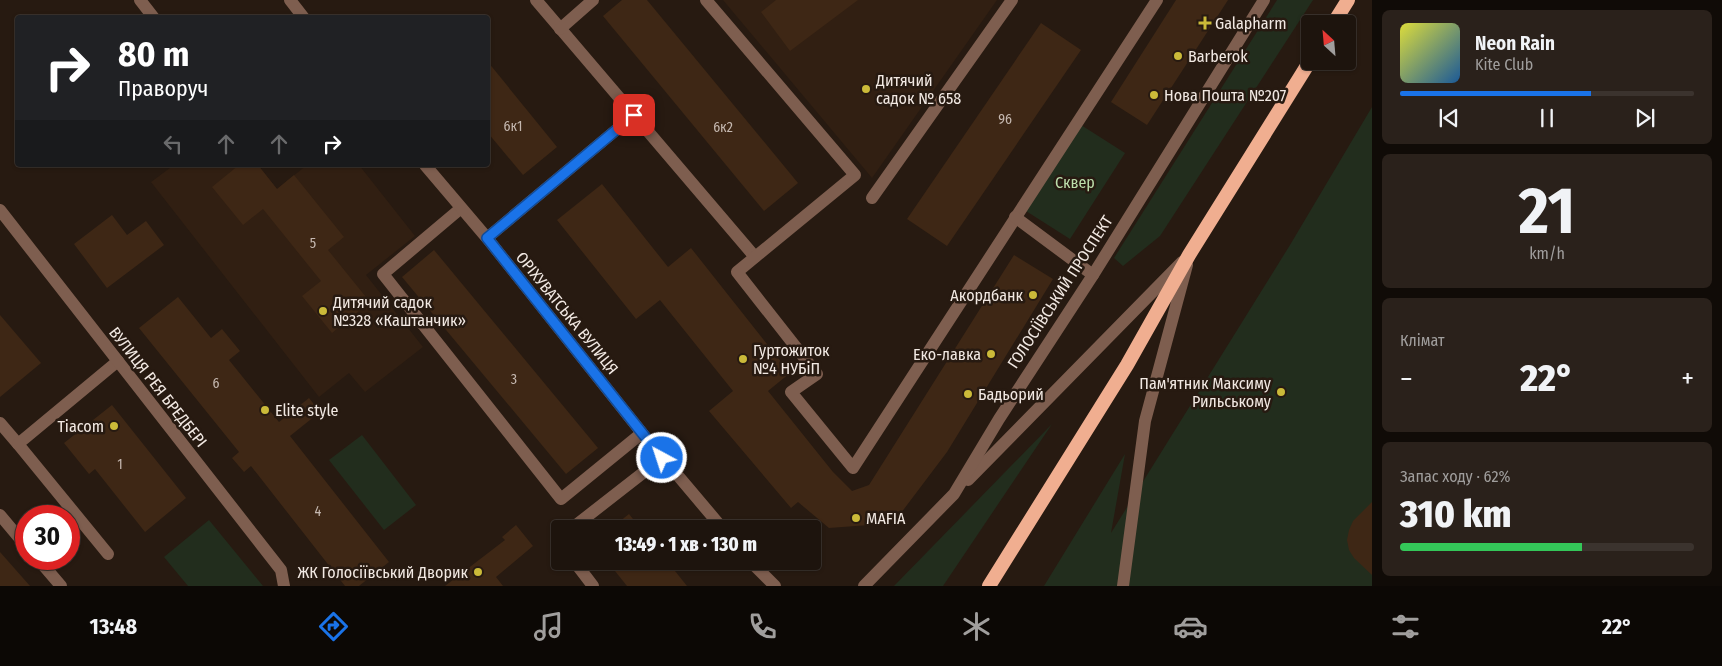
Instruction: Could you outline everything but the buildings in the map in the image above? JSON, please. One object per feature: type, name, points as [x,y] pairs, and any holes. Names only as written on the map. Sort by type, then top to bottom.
[{"type":"highway","points":[[1339,15],[1348,0]]},
{"type":"highway","points":[[989,586],[1127,365],[1189,255],[1304,70]]},
{"type":"street","points":[[140,0],[152,15]]},
{"type":"street","points":[[290,0],[302,15]]},
{"type":"street","points":[[536,0],[755,257]]},
{"type":"street","points":[[560,28],[593,0]]},
{"type":"street","points":[[706,0],[855,175],[737,272],[817,374],[791,392],[853,468],[1157,0]]},
{"type":"street","points":[[872,198],[1012,0]]},
{"type":"street","name":"ГОЛОСІЇВСЬКИЙ ПРОСПЕКТ","points":[[864,586],[954,494],[999,419],[1093,275],[1264,0]]},
{"type":"street","points":[[487,238],[634,115]]},
{"type":"street","name":"ОРІХУВАТСЬКА ВУЛИЦЯ","points":[[426,167],[487,238],[662,458],[714,520]]},
{"type":"street","points":[[460,209],[383,274],[562,499],[642,433]]},
{"type":"street","name":"ВУЛИЦЯ РЕЯ БРЕДБЕРІ","points":[[0,210],[281,570],[284,586]]},
{"type":"street","points":[[1015,217],[1093,275]]},
{"type":"street","points":[[954,494],[1189,255]]},
{"type":"street","points":[[1123,586],[1144,421],[1189,255]]},
{"type":"street","points":[[18,444],[118,362]]},
{"type":"street","points":[[0,423],[108,554]]},
{"type":"street","points":[[583,520],[662,458]]},
{"type":"street","points":[[0,515],[15,533]]},
{"type":"street","points":[[47,570],[61,586]]},
{"type":"street","points":[[581,570],[593,586]]},
{"type":"street","points":[[759,570],[775,586]]},
{"type":"shaded area","name":"Дитячий садок № 658","points":[[723,0],[997,0],[872,178]]},
{"type":"shaded area","name":"Дитячий садок №328 «Каштанчик»","points":[[171,167],[260,167],[277,189],[304,167],[361,167],[415,236],[366,275],[423,347],[365,392],[349,373],[319,397],[151,182]]},
{"type":"green space","points":[[1277,0],[1313,0],[1303,15],[1301,15],[1301,19],[1160,236],[1123,266],[1114,258]]},
{"type":"green space","points":[[1372,107],[1372,586],[1044,586],[1125,454],[1111,533],[1290,245]]},
{"type":"green space","name":"Сквер","points":[[1081,125],[1125,153],[1070,239],[1026,211]]},
{"type":"green space","points":[[1052,424],[943,586],[894,586]]},
{"type":"green space","points":[[362,435],[416,505],[384,530],[329,460]]},
{"type":"green space","points":[[209,520],[263,586],[188,586],[164,557]]},
{"type":"place","name":"Galapharm","points":[[1205,23]]},
{"type":"place","name":"Barberok","points":[[1178,56]]},
{"type":"place","name":"Дитячий садок № 658","points":[[866,89]]},
{"type":"place","name":"Нова Пошта №207","points":[[1154,95]]},
{"type":"place","name":"Акордбанк","points":[[1033,295]]},
{"type":"place","name":"Дитячий садок №328 «Каштанчик»","points":[[323,311]]},
{"type":"place","name":"Еко-лавка","points":[[991,354]]},
{"type":"place","name":"Гуртожиток №4 НУБіП","points":[[743,359]]},
{"type":"place","name":"Пам'ятник Максиму Рильському","points":[[1281,392]]},
{"type":"place","name":"Бадьорий","points":[[968,394]]},
{"type":"place","name":"Elite style","points":[[265,410]]},
{"type":"place","name":"Tiacom","points":[[114,426]]},
{"type":"place","name":"MAFIA","points":[[856,518]]},
{"type":"place","name":"ЖК Голосіївський Дворик","points":[[478,572]]},
{"type":"route","points":[[634,115],[487,238],[662,458]]}]
